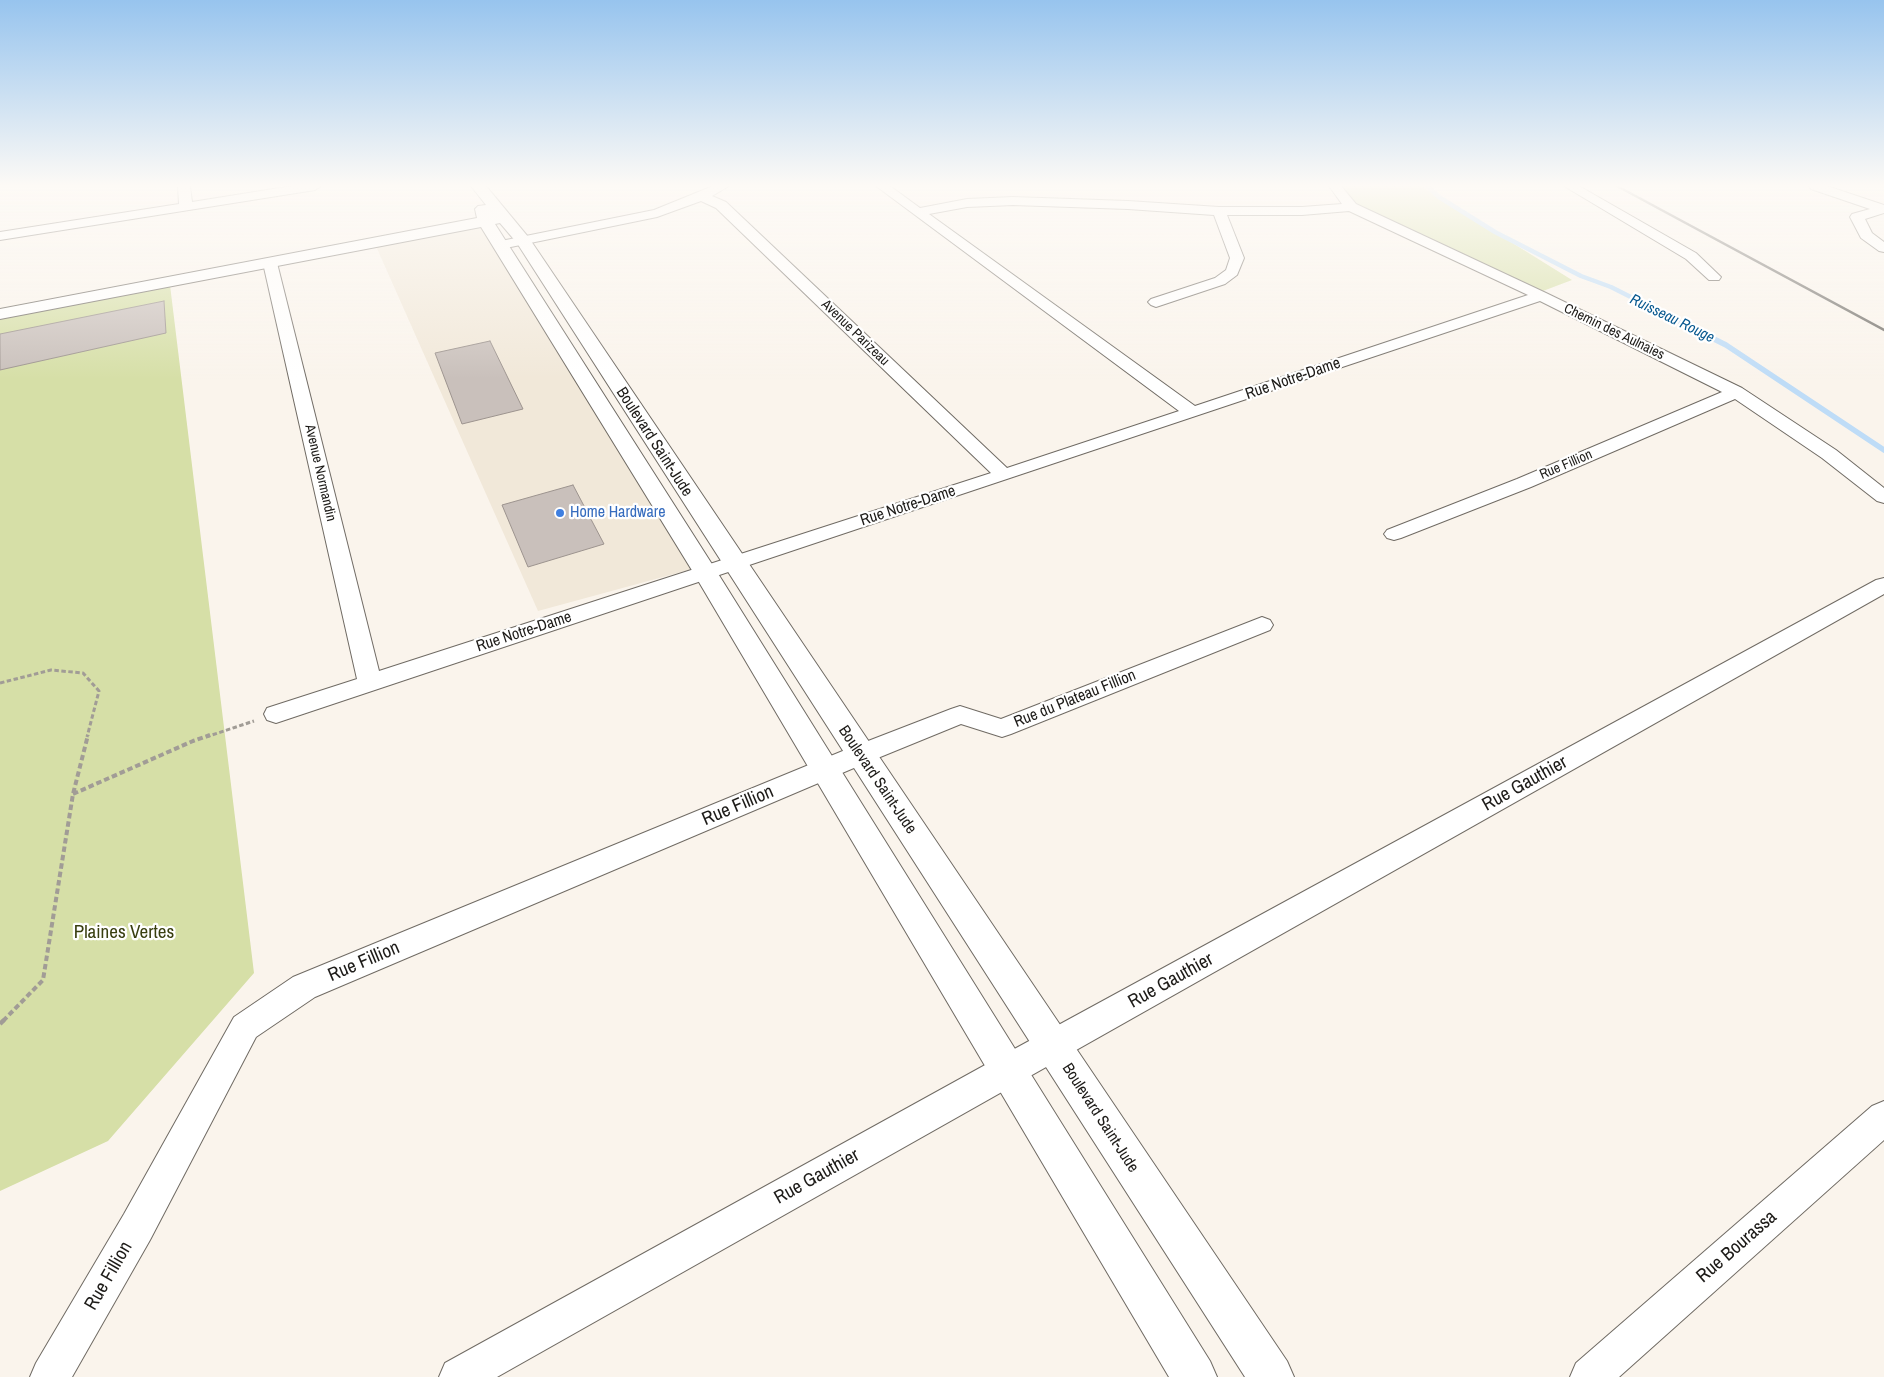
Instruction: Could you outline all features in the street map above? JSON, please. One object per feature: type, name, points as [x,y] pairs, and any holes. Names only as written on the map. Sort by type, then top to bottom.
[{"type":"street","points":[[0,314],[270,263],[366,250]]},
{"type":"street","name":"Boulevard Saint-Jude","points":[[514,250],[705,572],[1194,1377]]},
{"type":"street","name":"Boulevard Saint-Jude","points":[[516,250],[734,563],[1271,1377]]},
{"type":"street","name":"Avenue Parizeau","points":[[768,250],[1004,475]]},
{"type":"street","points":[[970,250],[1192,412]]},
{"type":"street","points":[[1156,302],[1220,281],[1232,272],[1236,258],[1233,250]]},
{"type":"street","name":"Chemin des Aulnaies","points":[[1443,250],[1736,392],[1829,454],[1884,497]]},
{"type":"street","points":[[1681,250],[1691,256],[1714,277]]},
{"type":"street","name":"Avenue Normandin","points":[[270,263],[370,683]]},
{"type":"street","name":"Rue Notre-Dame","points":[[276,714],[1541,296]]},
{"type":"street","name":"Rue Fillion","points":[[1394,534],[1542,475],[1736,392]]},
{"type":"street","name":"Rue Gauthier","points":[[459,1377],[1007,1070],[1884,585]]},
{"type":"street","name":"Rue du Plateau Fillion","points":[[860,754],[960,714],[1002,728],[1262,625]]},
{"type":"street","name":"Rue Fillion","points":[[50,1377],[137,1227],[245,1027],[304,987],[860,754]]},
{"type":"street","name":"Rue Bourassa","points":[[1590,1377],[1884,1118]]},
{"type":"path","points":[[0,683],[52,670],[82,672],[99,691],[73,794],[43,980],[0,1024]]},
{"type":"path","points":[[73,794],[192,741],[276,714]]},
{"type":"shaded area","points":[[378,250],[499,250],[696,568],[538,611]]},
{"type":"green space","points":[[1450,250],[1524,250],[1572,280],[1543,291]]},
{"type":"green space","name":"Plaines Vertes","points":[[170,285],[254,973],[108,1141],[0,1191],[0,317]]},
{"type":"building","points":[[164,301],[166,333],[0,370],[0,334]]},
{"type":"building","points":[[490,341],[523,409],[462,424],[435,353]]},
{"type":"building","points":[[573,485],[604,544],[528,567],[502,505]]},
{"type":"waterway","name":"Ruisseau Rouge","points":[[1531,250],[1581,276],[1611,287],[1696,330]]},
{"type":"waterway","name":"Ruisseau Rouge","points":[[1696,330],[1726,345],[1884,450]]},
{"type":"railway","points":[[1736,250],[1884,330]]},
{"type":"place","name":"Home Hardware","points":[[560,513]]}]
